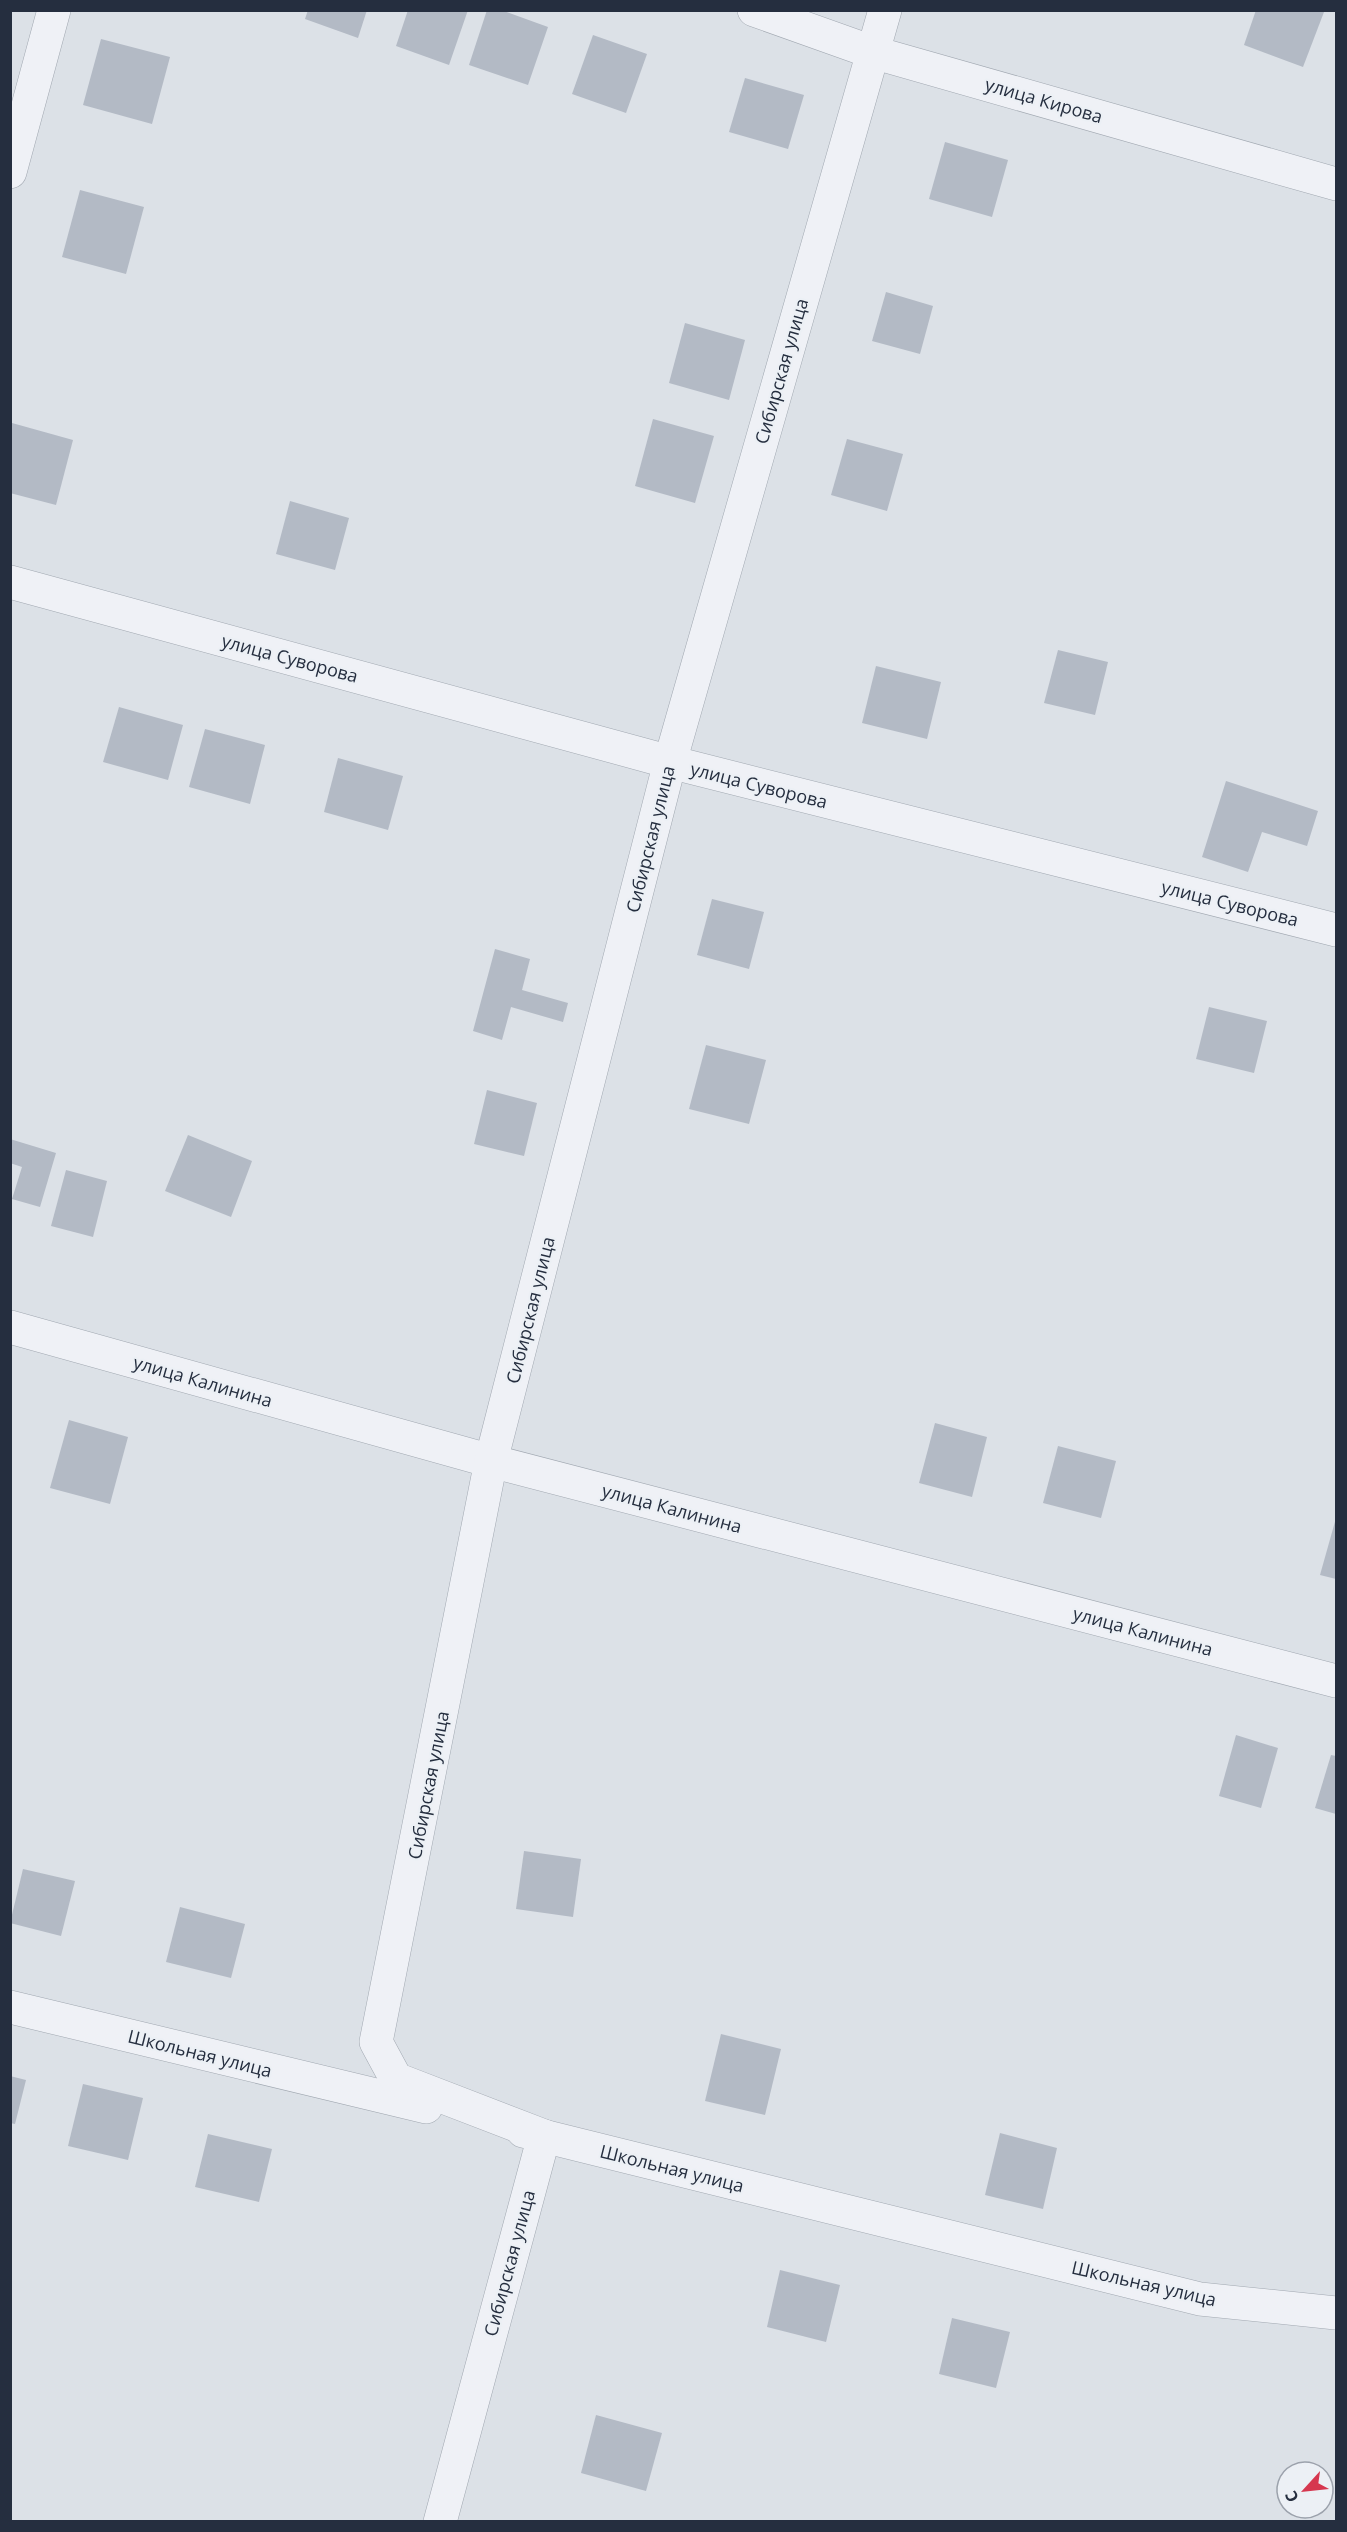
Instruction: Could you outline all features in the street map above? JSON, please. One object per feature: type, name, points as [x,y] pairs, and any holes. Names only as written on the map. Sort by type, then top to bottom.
[{"type":"street","points":[[10,172],[54,10]]},
{"type":"street","name":"улица Кирова","points":[[754,10],[872,52],[1336,184]]},
{"type":"street","name":"Сибирская улица","points":[[440,2522],[544,2136],[396,2079],[376,2042],[491,1461],[669,762],[885,10]]},
{"type":"street","name":"улица Суворова","points":[[10,582],[669,762],[1336,930]]},
{"type":"street","name":"улица Калинина","points":[[10,1327],[491,1461],[1336,1681]]},
{"type":"street","name":"Школьная улица","points":[[10,2007],[544,2136],[1200,2299],[1336,2313]]},
{"type":"building","points":[[308,10],[367,10],[358,38],[305,19]]},
{"type":"building","points":[[408,10],[468,10],[449,65],[396,46]]},
{"type":"building","points":[[487,10],[501,10],[548,27],[528,85],[469,65]]},
{"type":"building","points":[[1256,10],[1324,12],[1303,67],[1244,45]]},
{"type":"building","points":[[593,35],[647,54],[626,113],[572,94]]},
{"type":"building","points":[[101,39],[170,57],[152,124],[83,105]]},
{"type":"building","points":[[745,78],[804,95],[788,149],[729,132]]},
{"type":"building","points":[[945,142],[1008,160],[992,217],[929,199]]},
{"type":"building","points":[[80,190],[144,207],[126,274],[62,257]]},
{"type":"building","points":[[886,292],[933,306],[920,354],[872,341]]},
{"type":"building","points":[[685,323],[745,340],[729,400],[669,383]]},
{"type":"building","points":[[653,419],[714,436],[695,503],[635,486]]},
{"type":"building","points":[[12,423],[73,440],[56,505],[10,493]]},
{"type":"building","points":[[847,439],[903,454],[887,511],[831,495]]},
{"type":"building","points":[[290,501],[349,518],[335,570],[276,554]]},
{"type":"building","points":[[1058,650],[1108,662],[1095,715],[1044,703]]},
{"type":"building","points":[[876,666],[941,682],[927,739],[862,723]]},
{"type":"building","points":[[119,707],[183,725],[168,780],[103,762]]},
{"type":"building","points":[[205,729],[265,745],[250,804],[189,787]]},
{"type":"building","points":[[338,758],[403,776],[388,830],[324,812]]},
{"type":"building","points":[[1226,781],[1318,811],[1307,846],[1262,832],[1248,872],[1202,857]]},
{"type":"building","points":[[712,899],[764,912],[749,969],[697,955]]},
{"type":"building","points":[[495,949],[530,959],[522,990],[568,1003],[563,1022],[511,1007],[502,1040],[473,1031]]},
{"type":"building","points":[[1209,1007],[1267,1021],[1254,1073],[1196,1059]]},
{"type":"building","points":[[706,1045],[766,1060],[749,1124],[689,1109]]},
{"type":"building","points":[[487,1090],[537,1103],[524,1156],[474,1144]]},
{"type":"building","points":[[188,1135],[252,1161],[231,1217],[165,1191]]},
{"type":"building","points":[[10,1139],[56,1153],[40,1207],[12,1199],[22,1167],[10,1163]]},
{"type":"building","points":[[66,1170],[107,1181],[93,1237],[51,1226]]},
{"type":"building","points":[[69,1420],[128,1437],[110,1504],[50,1488]]},
{"type":"building","points":[[935,1423],[987,1437],[972,1497],[919,1483]]},
{"type":"building","points":[[1058,1446],[1116,1461],[1101,1518],[1043,1503]]},
{"type":"building","points":[[1336,1518],[1336,1579],[1320,1575]]},
{"type":"building","points":[[1236,1735],[1278,1748],[1261,1808],[1219,1796]]},
{"type":"building","points":[[1331,1755],[1336,1756],[1336,1814],[1315,1808]]},
{"type":"building","points":[[524,1851],[581,1859],[573,1917],[516,1909]]},
{"type":"building","points":[[23,1869],[75,1881],[61,1936],[10,1923]]},
{"type":"building","points":[[180,1907],[245,1924],[231,1978],[166,1962]]},
{"type":"building","points":[[721,2034],[781,2049],[765,2115],[705,2101]]},
{"type":"building","points":[[10,2076],[26,2080],[15,2124],[10,2123]]},
{"type":"building","points":[[83,2084],[143,2098],[128,2160],[68,2146]]},
{"type":"building","points":[[1000,2133],[1057,2148],[1043,2209],[985,2195]]},
{"type":"building","points":[[208,2134],[272,2149],[259,2202],[195,2187]]},
{"type":"building","points":[[780,2270],[840,2285],[826,2342],[767,2327]]},
{"type":"building","points":[[952,2318],[1010,2332],[996,2388],[939,2374]]},
{"type":"building","points":[[596,2415],[662,2433],[646,2491],[581,2473]]}]
